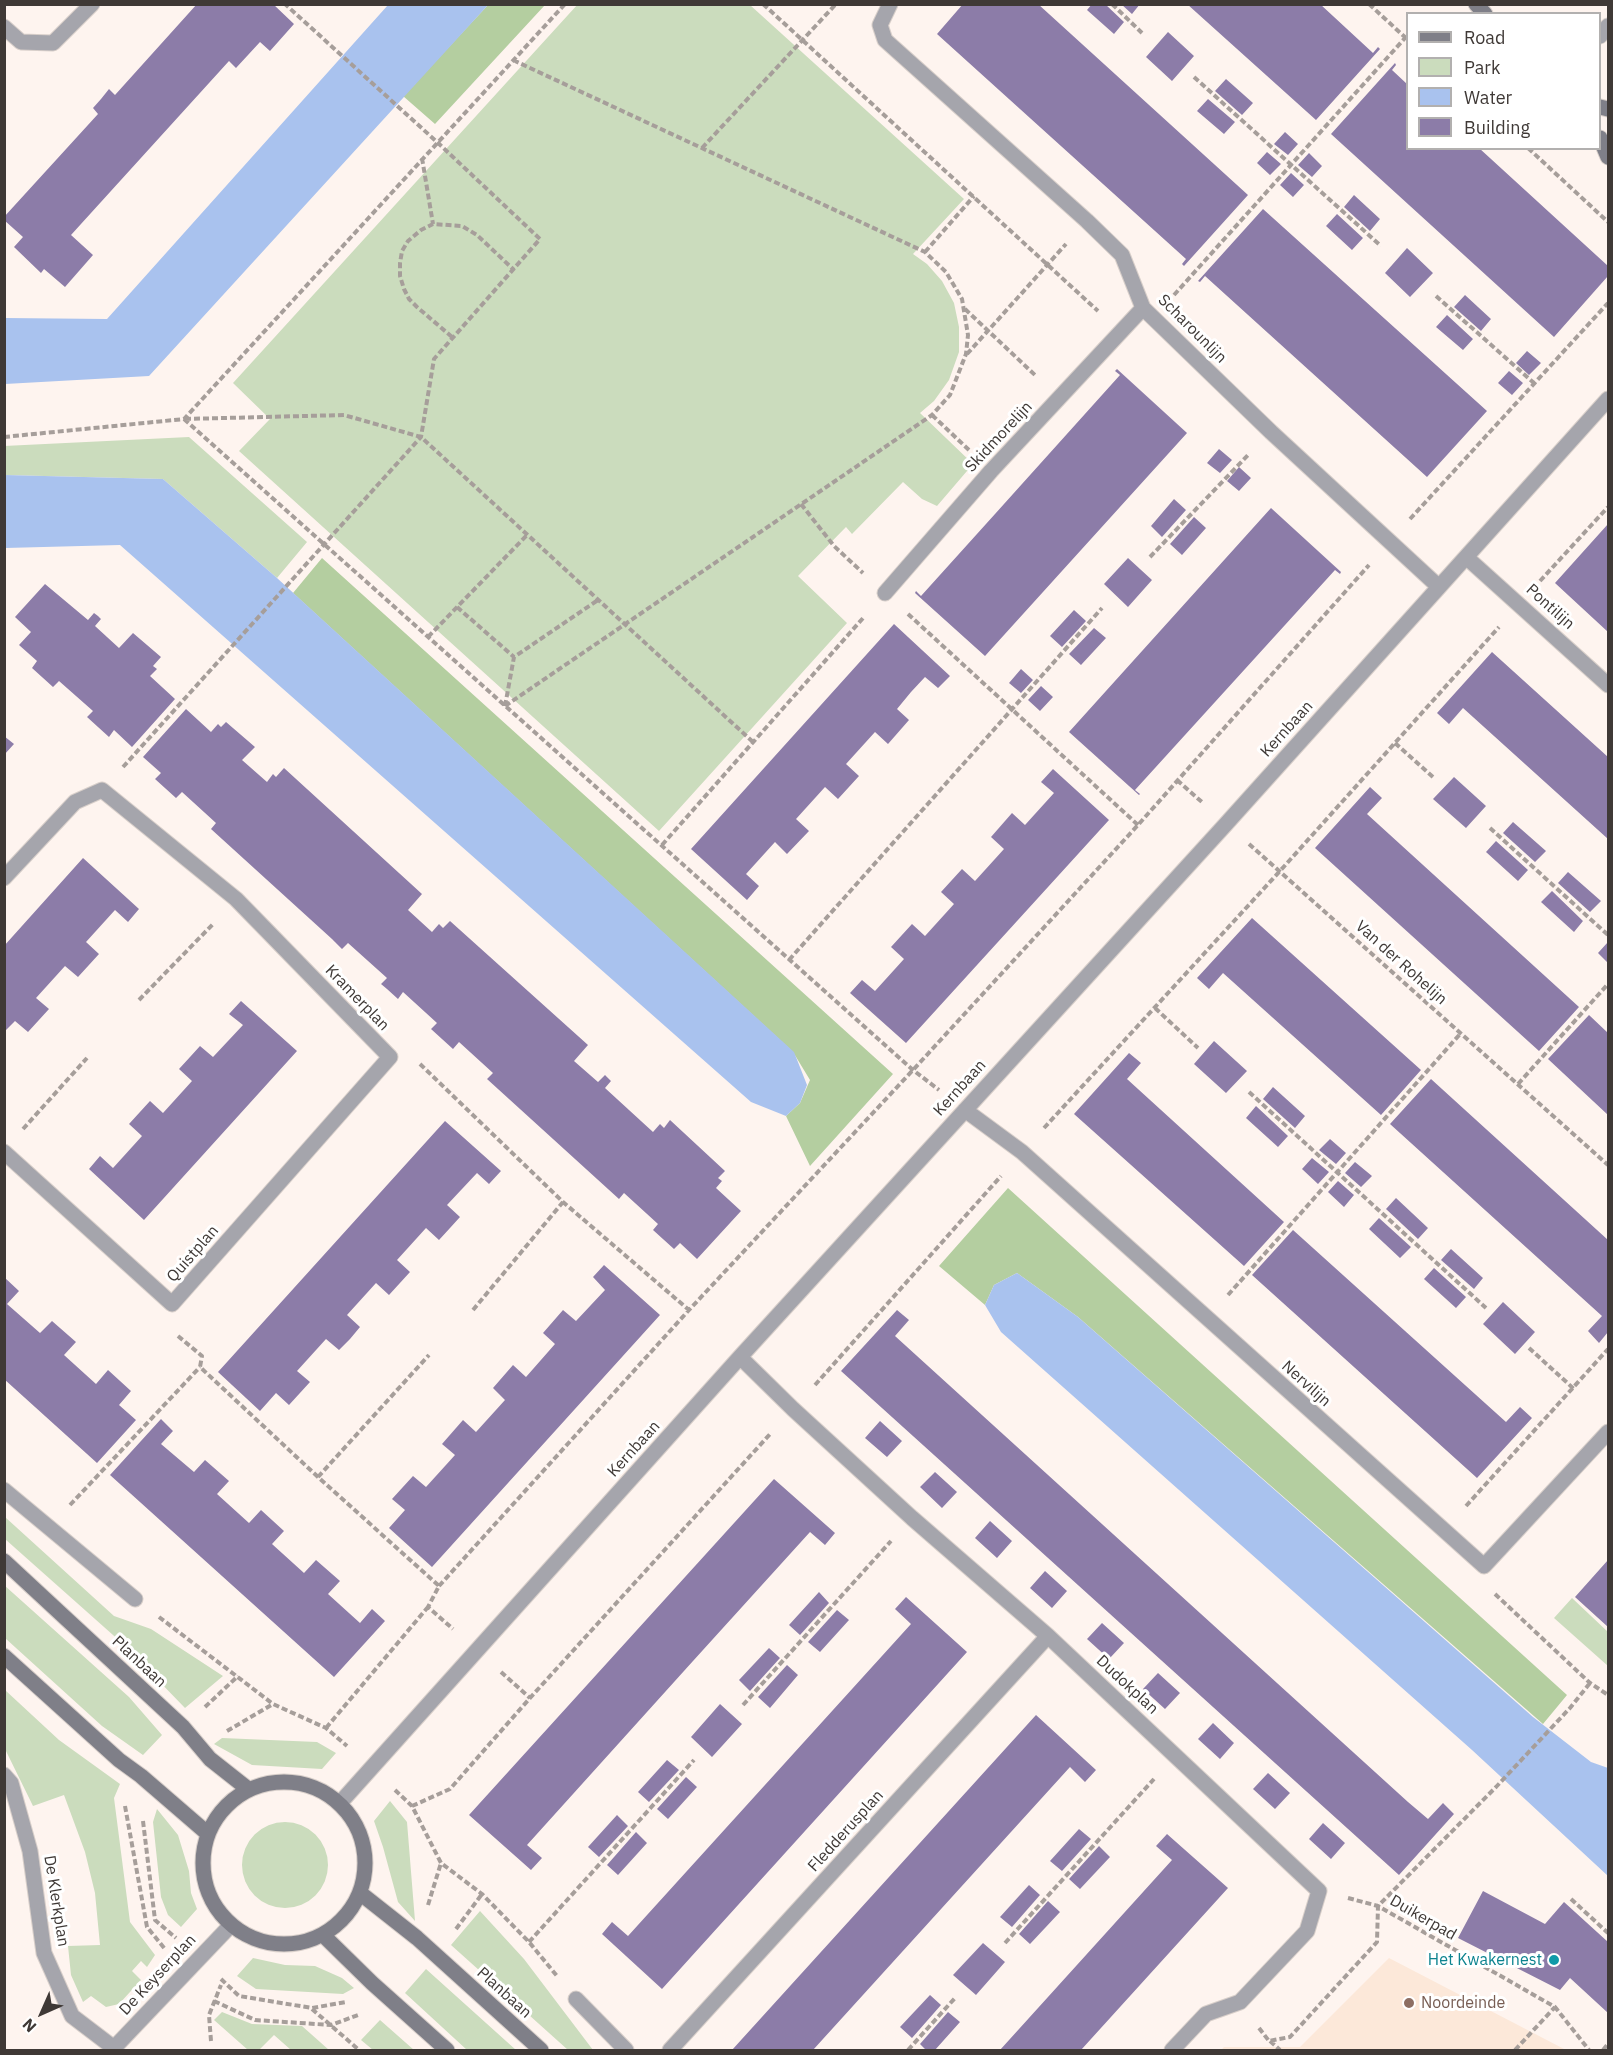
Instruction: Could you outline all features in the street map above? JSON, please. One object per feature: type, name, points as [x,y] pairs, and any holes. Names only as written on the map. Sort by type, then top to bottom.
[{"type":"street","points":[[4,27],[21,42],[53,43],[92,4]]},
{"type":"street","name":"Scharounlijn","points":[[890,4],[880,25],[885,40],[1122,255],[1148,313],[1271,432],[1439,587]]},
{"type":"street","points":[[1601,142],[1608,157]]},
{"type":"street","name":"Skidmorelijn","points":[[885,593],[991,471],[1120,332],[1148,313]]},
{"type":"street","name":"Kernbaan","points":[[340,1803],[740,1357],[1226,824],[1608,399]]},
{"type":"street","name":"Pontilijn","points":[[1466,557],[1608,685]]},
{"type":"street","points":[[4,879],[75,802],[102,790]]},
{"type":"street","name":"Kramerplan","points":[[102,790],[237,899],[390,1057]]},
{"type":"street","name":"Quistplan","points":[[4,1152],[172,1304],[390,1057]]},
{"type":"street","name":"Nervilijn","points":[[965,1110],[1022,1152],[1484,1566]]},
{"type":"street","name":"Dudokplan","points":[[740,1357],[912,1518],[1048,1636],[1319,1891]]},
{"type":"street","points":[[1484,1566],[1608,1432]]},
{"type":"street","points":[[4,1490],[135,1599]]},
{"type":"street","name":"Planbaan","points":[[4,1561],[183,1727],[210,1759],[248,1789]]},
{"type":"street","name":"Fledderusplan","points":[[670,2050],[1048,1636]]},
{"type":"street","points":[[4,1656],[119,1760],[160,1791],[207,1833]]},
{"type":"street","name":"De Klerkplan","points":[[4,1775],[11,1783],[30,1851],[44,1953],[72,2016],[113,2049]]},
{"type":"street","points":[[280,1781],[312,1786],[340,1803],[359,1829],[366,1861],[360,1893],[345,1918],[323,1935],[300,1943],[275,1945],[252,1938],[231,1925],[210,1899],[202,1866],[207,1833],[224,1807],[248,1789],[280,1781]]},
{"type":"street","points":[[1172,2050],[1206,2014],[1240,2002],[1307,1931],[1319,1891]]},
{"type":"street","name":"Planbaan","points":[[360,1893],[417,1938],[541,2050]]},
{"type":"street","name":"De Keyserplan","points":[[113,2049],[231,1925]]},
{"type":"street","points":[[323,1935],[372,1983],[447,2050]]},
{"type":"street","points":[[576,1999],[626,2050]]},
{"type":"path","points":[[102,790],[421,437],[434,359],[540,239],[285,4]]},
{"type":"path","points":[[184,419],[565,4]]},
{"type":"path","points":[[763,4],[1120,332]]},
{"type":"path","points":[[702,148],[836,4]]},
{"type":"path","points":[[1112,4],[1142,33]]},
{"type":"path","points":[[1148,313],[1406,39],[1369,4]]},
{"type":"path","points":[[505,706],[932,415],[950,395],[966,354],[968,334],[962,299],[946,272],[925,252],[515,61]]},
{"type":"path","points":[[1194,77],[1381,246]]},
{"type":"path","points":[[1530,150],[1608,222]]},
{"type":"path","points":[[422,158],[433,224]]},
{"type":"path","points":[[925,252],[974,196]]},
{"type":"path","points":[[966,354],[1087,221]]},
{"type":"path","points":[[452,337],[410,299],[400,276],[402,251],[408,241],[433,224],[462,226],[470,230],[514,270]]},
{"type":"path","points":[[1436,296],[1534,383]]},
{"type":"path","points":[[326,1728],[428,1607],[439,1586],[689,1310],[1138,825],[1390,540],[1608,303]]},
{"type":"path","points":[[964,309],[1059,398]]},
{"type":"path","points":[[4,437],[184,419],[344,415],[421,437],[753,742]]},
{"type":"path","points":[[932,415],[991,471]]},
{"type":"path","points":[[184,419],[913,1070],[965,1110]]},
{"type":"path","points":[[1150,556],[1271,432]]},
{"type":"path","points":[[801,504],[834,546],[1138,825]]},
{"type":"path","points":[[428,637],[527,535]]},
{"type":"path","points":[[662,845],[885,593]]},
{"type":"path","points":[[505,706],[514,657],[598,600]]},
{"type":"path","points":[[457,607],[514,657]]},
{"type":"path","points":[[789,960],[1102,608]]},
{"type":"path","points":[[1395,743],[1434,778]]},
{"type":"path","name":"Van der Rohelijn","points":[[1177,780],[1608,1165]]},
{"type":"path","points":[[1490,828],[1608,935]]},
{"type":"path","points":[[139,1000],[237,899]]},
{"type":"path","points":[[1518,1084],[1608,984]]},
{"type":"path","points":[[1155,1008],[1198,1048]]},
{"type":"path","points":[[1207,1319],[1461,1033]]},
{"type":"path","points":[[390,1057],[418,1062],[563,1202],[689,1310]]},
{"type":"path","points":[[19,1133],[87,1058]]},
{"type":"path","points":[[1249,1092],[1486,1308]]},
{"type":"path","points":[[473,1310],[563,1202]]},
{"type":"path","points":[[49,1527],[200,1367],[202,1356],[169,1328],[172,1304]]},
{"type":"path","points":[[1529,1348],[1574,1389]]},
{"type":"path","points":[[1443,1530],[1574,1389],[1608,1349]]},
{"type":"path","points":[[318,1477],[429,1355]]},
{"type":"path","points":[[200,1367],[439,1586]]},
{"type":"path","points":[[743,1705],[912,1518]]},
{"type":"path","points":[[1484,1566],[1496,1597],[1590,1683],[1608,1695]]},
{"type":"path","points":[[135,1599],[273,1704],[326,1728],[371,1767],[412,1806],[441,1863],[482,1894],[529,1942],[576,1999]]},
{"type":"path","points":[[428,1607],[530,1698]]},
{"type":"path","points":[[1269,2041],[1290,2037],[1377,1942],[1378,1906],[1496,1787],[1570,1708],[1590,1683]]},
{"type":"path","points":[[200,1747],[273,1704]]},
{"type":"path","points":[[1005,1942],[1175,1755]]},
{"type":"path","points":[[529,1942],[694,1760]]},
{"type":"path","points":[[160,1791],[142,1812],[155,1920],[239,1996],[312,2008],[348,2002],[372,1983]]},
{"type":"path","points":[[417,1938],[441,1863]]},
{"type":"path","name":"Duikerpad","points":[[1319,1891],[1378,1906],[1555,2007],[1589,2050]]},
{"type":"path","points":[[1571,1899],[1608,1933]]},
{"type":"path","points":[[211,2041],[209,2015],[223,1981]]},
{"type":"path","points":[[908,2050],[955,1998]]},
{"type":"path","points":[[1240,2002],[1269,2041],[1280,2050]]},
{"type":"path","points":[[1515,2050],[1555,2007]]},
{"type":"path","points":[[312,2008],[359,2050]]},
{"type":"path","points":[[1603,2050],[1608,2044]]},
{"type":"shaded area","name":"Noordeinde","points":[[1389,1958],[1566,2050],[1221,2050],[1224,2047],[1300,2047]]},
{"type":"green space","points":[[578,4],[750,5],[964,199],[913,254],[927,264],[942,281],[954,303],[959,327],[959,352],[949,380],[934,401],[920,413],[973,464],[937,506],[922,499],[903,482],[852,534],[846,527],[798,576],[847,623],[659,831],[239,451],[270,419],[233,383]]},
{"type":"green space","points":[[488,5],[545,5],[435,124],[403,96]]},
{"type":"green space","points":[[189,437],[307,542],[277,578],[163,479],[5,475],[4,446]]},
{"type":"green space","points":[[322,558],[893,1074],[810,1166],[786,1116],[800,1103],[810,1080],[793,1052],[293,593]]},
{"type":"green space","points":[[1008,1188],[1567,1695],[1543,1724],[1078,1317],[1017,1273],[994,1285],[985,1305],[939,1266]]},
{"type":"green space","points":[[5,1517],[114,1616],[151,1629],[223,1676],[185,1708],[122,1643],[5,1539]]},
{"type":"green space","points":[[4,1585],[129,1697],[162,1735],[143,1755],[102,1726],[5,1638]]},
{"type":"green space","points":[[1572,1598],[1608,1632],[1608,1666],[1554,1618]]},
{"type":"green space","points":[[5,1690],[59,1740],[120,1784],[114,1798],[130,1922],[155,1955],[147,1967],[141,1961],[132,1971],[141,1980],[119,2004],[106,2007],[91,1996],[83,2002],[71,1975],[68,1946],[100,1945],[95,1893],[85,1852],[64,1795],[33,1806],[5,1749]]},
{"type":"green space","points":[[222,1738],[317,1742],[336,1753],[322,1769],[252,1765],[214,1744]]},
{"type":"green space","points":[[390,1801],[407,1822],[415,1921],[398,1902],[374,1821]]},
{"type":"green space","points":[[157,1809],[178,1835],[189,1871],[191,1893],[197,1909],[181,1927],[168,1915],[161,1897],[153,1822]]},
{"type":"green space","points":[[285,1822],[309,1829],[321,1841],[328,1865],[321,1889],[309,1901],[285,1908],[261,1901],[249,1889],[242,1865],[249,1841],[261,1829]]},
{"type":"green space","points":[[480,1911],[524,1959],[593,2050],[568,2050],[451,1945]]},
{"type":"green space","points":[[253,1958],[285,1965],[315,1966],[342,1978],[354,1988],[343,1994],[256,1989],[237,1976]]},
{"type":"green space","points":[[426,1969],[516,2050],[467,2050],[405,1993]]},
{"type":"green space","points":[[222,2012],[252,2024],[302,2026],[329,2050],[291,2050],[274,2035],[259,2050],[248,2050],[214,2020]]},
{"type":"green space","points":[[380,2020],[414,2050],[373,2050],[361,2040]]},
{"type":"water","points":[[388,5],[488,5],[149,376],[5,384],[5,318],[107,319]]},
{"type":"water","points":[[5,475],[163,479],[277,578],[794,1052],[807,1085],[800,1103],[786,1116],[751,1102],[120,545],[5,548]]},
{"type":"water","points":[[1017,1273],[1078,1317],[1533,1717],[1591,1762],[1608,1768],[1608,1876],[1472,1750],[1001,1332],[985,1305],[994,1285]]},
{"type":"building","points":[[197,4],[273,4],[294,24],[270,51],[260,42],[236,68],[229,61],[71,235],[93,255],[65,287],[44,269],[41,273],[14,247],[23,237],[4,220],[4,217],[98,114],[93,108],[109,89],[115,95]]},
{"type":"building","points":[[963,4],[1038,4],[1248,195],[1184,266],[1182,264],[1186,259],[937,34]]},
{"type":"building","points":[[1092,4],[1105,4],[1124,22],[1114,34],[1087,10]]},
{"type":"building","points":[[1121,4],[1140,4],[1132,14]]},
{"type":"building","points":[[1187,4],[1320,4],[1373,53],[1378,47],[1380,49],[1316,120]]},
{"type":"building","points":[[1168,32],[1194,56],[1172,81],[1146,57]]},
{"type":"building","points":[[1395,63],[1392,70],[1406,83],[1406,150],[1481,150],[1608,266],[1608,276],[1554,337],[1331,134]]},
{"type":"building","points":[[1226,79],[1253,103],[1242,115],[1215,91]]},
{"type":"building","points":[[1208,99],[1235,122],[1224,134],[1197,111]]},
{"type":"building","points":[[1285,132],[1298,144],[1288,155],[1274,144]]},
{"type":"building","points":[[1267,152],[1281,164],[1270,175],[1257,163]]},
{"type":"building","points":[[1309,153],[1322,166],[1312,177],[1298,165]]},
{"type":"building","points":[[1291,173],[1304,185],[1293,197],[1280,185]]},
{"type":"building","points":[[1354,195],[1380,219],[1370,231],[1344,207]]},
{"type":"building","points":[[1263,209],[1487,411],[1427,477],[1205,276],[1200,282],[1198,281]]},
{"type":"building","points":[[1337,214],[1363,238],[1352,250],[1326,226]]},
{"type":"building","points":[[1407,248],[1433,273],[1410,297],[1385,273]]},
{"type":"building","points":[[1465,295],[1491,319],[1481,331],[1454,307]]},
{"type":"building","points":[[1447,315],[1473,339],[1463,350],[1436,327]]},
{"type":"building","points":[[1527,351],[1541,363],[1529,375],[1516,363]]},
{"type":"building","points":[[1117,369],[1187,433],[985,656],[915,593],[916,591],[921,596],[995,514],[1120,375],[1115,371]]},
{"type":"building","points":[[1509,371],[1523,383],[1512,395],[1498,383]]},
{"type":"building","points":[[1219,449],[1232,460],[1220,473],[1207,463]]},
{"type":"building","points":[[1239,467],[1251,478],[1239,491],[1227,481]]},
{"type":"building","points":[[1174,499],[1186,510],[1162,537],[1151,526]]},
{"type":"building","points":[[1271,508],[1341,572],[1340,574],[1335,570],[1135,790],[1139,795],[1069,732]]},
{"type":"building","points":[[1194,517],[1206,528],[1182,555],[1170,544]]},
{"type":"building","points":[[1608,524],[1607,549],[1608,632],[1555,583]]},
{"type":"building","points":[[1128,558],[1152,580],[1128,607],[1104,584]]},
{"type":"building","points":[[45,584],[88,620],[94,613],[98,616],[101,619],[95,626],[119,648],[133,633],[161,657],[153,666],[157,669],[150,676],[175,699],[132,747],[114,730],[109,737],[87,717],[93,711],[59,681],[53,687],[32,668],[37,661],[19,645],[31,632],[15,617]]},
{"type":"building","points":[[1074,610],[1086,621],[1062,647],[1050,636]]},
{"type":"building","points":[[894,624],[950,676],[938,688],[925,677],[897,709],[909,720],[888,744],[875,732],[846,764],[859,776],[838,799],[825,787],[796,819],[809,831],[787,854],[775,842],[746,874],[759,886],[747,900],[691,849]]},
{"type":"building","points":[[1094,628],[1106,638],[1081,665],[1069,654]]},
{"type":"building","points":[[1492,652],[1608,757],[1608,839],[1463,708],[1449,724],[1437,713]]},
{"type":"building","points":[[1021,669],[1033,680],[1021,693],[1009,683]]},
{"type":"building","points":[[1041,686],[1053,697],[1040,711],[1028,700]]},
{"type":"building","points":[[186,709],[211,732],[218,724],[221,727],[226,722],[255,747],[242,760],[267,782],[273,774],[276,777],[284,768],[422,894],[408,910],[432,932],[439,924],[443,928],[450,921],[588,1045],[574,1061],[598,1082],[605,1075],[611,1081],[605,1088],[653,1132],[660,1124],[664,1128],[670,1120],[725,1171],[718,1178],[722,1181],[716,1188],[741,1211],[697,1259],[680,1243],[674,1249],[653,1230],[658,1224],[624,1193],[619,1199],[487,1079],[493,1073],[459,1042],[453,1049],[431,1029],[437,1023],[403,992],[398,999],[381,984],[387,978],[348,943],[342,949],[211,829],[216,823],[182,792],[176,798],[155,779],[161,773],[143,757]]},
{"type":"building","points":[[4,736],[14,744],[4,755]]},
{"type":"building","points":[[1053,769],[1109,820],[906,1043],[850,993],[862,980],[875,991],[904,959],[891,947],[912,924],[925,936],[954,904],[941,892],[962,869],[975,881],[1004,849],[991,837],[1012,813],[1025,825],[1054,793],[1041,782]]},
{"type":"building","points":[[1454,777],[1486,806],[1466,828],[1433,799]]},
{"type":"building","points":[[1370,787],[1382,798],[1367,814],[1579,1007],[1539,1051],[1315,848]]},
{"type":"building","points":[[1513,822],[1546,851],[1535,862],[1503,833]]},
{"type":"building","points":[[1496,841],[1528,870],[1518,881],[1486,852]]},
{"type":"building","points":[[83,858],[139,909],[128,922],[115,910],[86,942],[99,954],[78,977],[65,966],[36,998],[49,1009],[28,1032],[15,1021],[4,1032],[4,946]]},
{"type":"building","points":[[1568,872],[1601,901],[1590,912],[1558,883]]},
{"type":"building","points":[[1552,891],[1583,921],[1574,932],[1541,902]]},
{"type":"building","points":[[1252,918],[1421,1070],[1381,1115],[1223,973],[1209,989],[1197,978]]},
{"type":"building","points":[[1608,942],[1608,963],[1598,953]]},
{"type":"building","points":[[241,1001],[297,1051],[144,1220],[89,1169],[100,1156],[113,1168],[142,1136],[129,1124],[150,1101],[163,1113],[192,1081],[179,1069],[200,1046],[213,1057],[243,1025],[229,1014]]},
{"type":"building","points":[[1589,1015],[1608,1033],[1608,1115],[1548,1059]]},
{"type":"building","points":[[1214,1041],[1247,1071],[1226,1093],[1194,1064]]},
{"type":"building","points":[[1129,1053],[1141,1063],[1127,1079],[1284,1222],[1244,1266],[1074,1114]]},
{"type":"building","points":[[1431,1079],[1608,1240],[1608,1332],[1599,1343],[1588,1331],[1602,1316],[1390,1124]]},
{"type":"building","points":[[1273,1087],[1305,1116],[1295,1128],[1263,1099]]},
{"type":"building","points":[[1256,1106],[1288,1136],[1278,1147],[1246,1118]]},
{"type":"building","points":[[445,1121],[501,1171],[489,1184],[477,1173],[447,1205],[460,1217],[439,1240],[426,1228],[397,1260],[410,1272],[389,1295],[376,1283],[347,1315],[360,1327],[339,1350],[326,1339],[297,1371],[310,1382],[289,1405],[276,1393],[260,1411],[218,1372]]},
{"type":"building","points":[[1330,1139],[1346,1153],[1336,1164],[1319,1150]]},
{"type":"building","points":[[1312,1158],[1329,1172],[1318,1184],[1302,1169]]},
{"type":"building","points":[[1355,1162],[1372,1176],[1361,1187],[1345,1173]]},
{"type":"building","points":[[1338,1181],[1354,1195],[1344,1207],[1328,1192]]},
{"type":"building","points":[[1396,1198],[1428,1228],[1418,1239],[1386,1209]]},
{"type":"building","points":[[1379,1218],[1411,1247],[1400,1258],[1369,1229]]},
{"type":"building","points":[[1293,1230],[1506,1422],[1520,1407],[1532,1418],[1477,1478],[1252,1275]]},
{"type":"building","points":[[1451,1249],[1483,1278],[1474,1289],[1441,1260]]},
{"type":"building","points":[[604,1265],[660,1315],[432,1567],[389,1528],[405,1510],[392,1499],[413,1476],[426,1487],[455,1455],[442,1444],[463,1420],[476,1432],[505,1400],[493,1388],[513,1365],[526,1377],[555,1344],[543,1333],[563,1310],[576,1321],[605,1290],[593,1277]]},
{"type":"building","points":[[1434,1268],[1466,1297],[1456,1308],[1424,1279]]},
{"type":"building","points":[[4,1277],[19,1291],[7,1304],[40,1333],[52,1321],[76,1342],[64,1355],[96,1384],[108,1370],[131,1391],[119,1405],[136,1420],[97,1463],[4,1379]]},
{"type":"building","points":[[1503,1302],[1535,1332],[1515,1354],[1483,1324]]},
{"type":"building","points":[[897,1310],[909,1320],[895,1336],[1408,1802],[1428,1819],[1443,1803],[1454,1814],[1399,1875],[841,1371]]},
{"type":"building","points":[[161,1419],[173,1431],[161,1444],[194,1472],[205,1460],[229,1481],[217,1494],[249,1523],[261,1510],[284,1531],[272,1544],[304,1573],[316,1560],[340,1581],[328,1594],[360,1623],[372,1609],[385,1621],[334,1677],[110,1475]]},
{"type":"building","points":[[880,1421],[902,1441],[887,1457],[865,1438]]},
{"type":"building","points":[[935,1472],[957,1492],[942,1508],[920,1487]]},
{"type":"building","points":[[774,1479],[835,1533],[825,1545],[810,1532],[527,1845],[542,1858],[531,1870],[469,1815]]},
{"type":"building","points":[[990,1521],[1012,1541],[997,1558],[975,1538]]},
{"type":"building","points":[[1608,1560],[1608,1627],[1575,1597]]},
{"type":"building","points":[[1045,1571],[1067,1591],[1052,1608],[1030,1588]]},
{"type":"building","points":[[819,1592],[829,1603],[800,1635],[789,1625]]},
{"type":"building","points":[[906,1597],[967,1652],[662,1989],[602,1934],[612,1922],[628,1936],[911,1624],[895,1609]]},
{"type":"building","points":[[837,1610],[849,1620],[820,1652],[808,1642]]},
{"type":"building","points":[[1102,1623],[1124,1643],[1109,1659],[1087,1639]]},
{"type":"building","points":[[769,1648],[780,1658],[750,1691],[739,1680]]},
{"type":"building","points":[[787,1665],[798,1675],[770,1708],[758,1697]]},
{"type":"building","points":[[1158,1673],[1180,1693],[1165,1709],[1143,1689]]},
{"type":"building","points":[[720,1704],[742,1724],[712,1757],[691,1737]]},
{"type":"building","points":[[1036,1715],[1096,1770],[1085,1782],[1070,1767],[813,2050],[732,2050]]},
{"type":"building","points":[[1213,1723],[1234,1743],[1220,1759],[1198,1739]]},
{"type":"building","points":[[667,1760],[679,1770],[649,1802],[638,1792]]},
{"type":"building","points":[[1268,1773],[1290,1793],[1275,1809],[1253,1789]]},
{"type":"building","points":[[686,1777],[697,1787],[668,1819],[657,1809]]},
{"type":"building","points":[[617,1815],[628,1826],[599,1857],[588,1847]]},
{"type":"building","points":[[1323,1823],[1345,1843],[1331,1859],[1309,1839]]},
{"type":"building","points":[[1079,1829],[1091,1839],[1062,1871],[1050,1861]]},
{"type":"building","points":[[636,1832],[647,1843],[618,1875],[607,1865]]},
{"type":"building","points":[[1167,1834],[1228,1888],[1081,2050],[1000,2050],[1172,1860],[1156,1846]]},
{"type":"building","points":[[1099,1846],[1110,1857],[1080,1889],[1069,1879]]},
{"type":"building","points":[[1029,1885],[1040,1895],[1012,1927],[1000,1917]]},
{"type":"building","name":"Het Kwakernest","points":[[1483,1891],[1545,1924],[1564,1902],[1608,1942],[1608,2013],[1570,1978],[1560,1990],[1458,1938]]},
{"type":"building","points":[[1048,1901],[1060,1912],[1030,1944],[1019,1934]]},
{"type":"building","points":[[983,1943],[1005,1962],[976,1995],[953,1975]]},
{"type":"building","points":[[930,1995],[941,2005],[912,2038],[900,2027]]},
{"type":"building","points":[[948,2012],[960,2022],[935,2050],[926,2050],[920,2044]]},
{"type":"place","name":"Het Kwakernest","points":[[1554,1960]]},
{"type":"place","name":"Noordeinde","points":[[1409,2003]]}]
